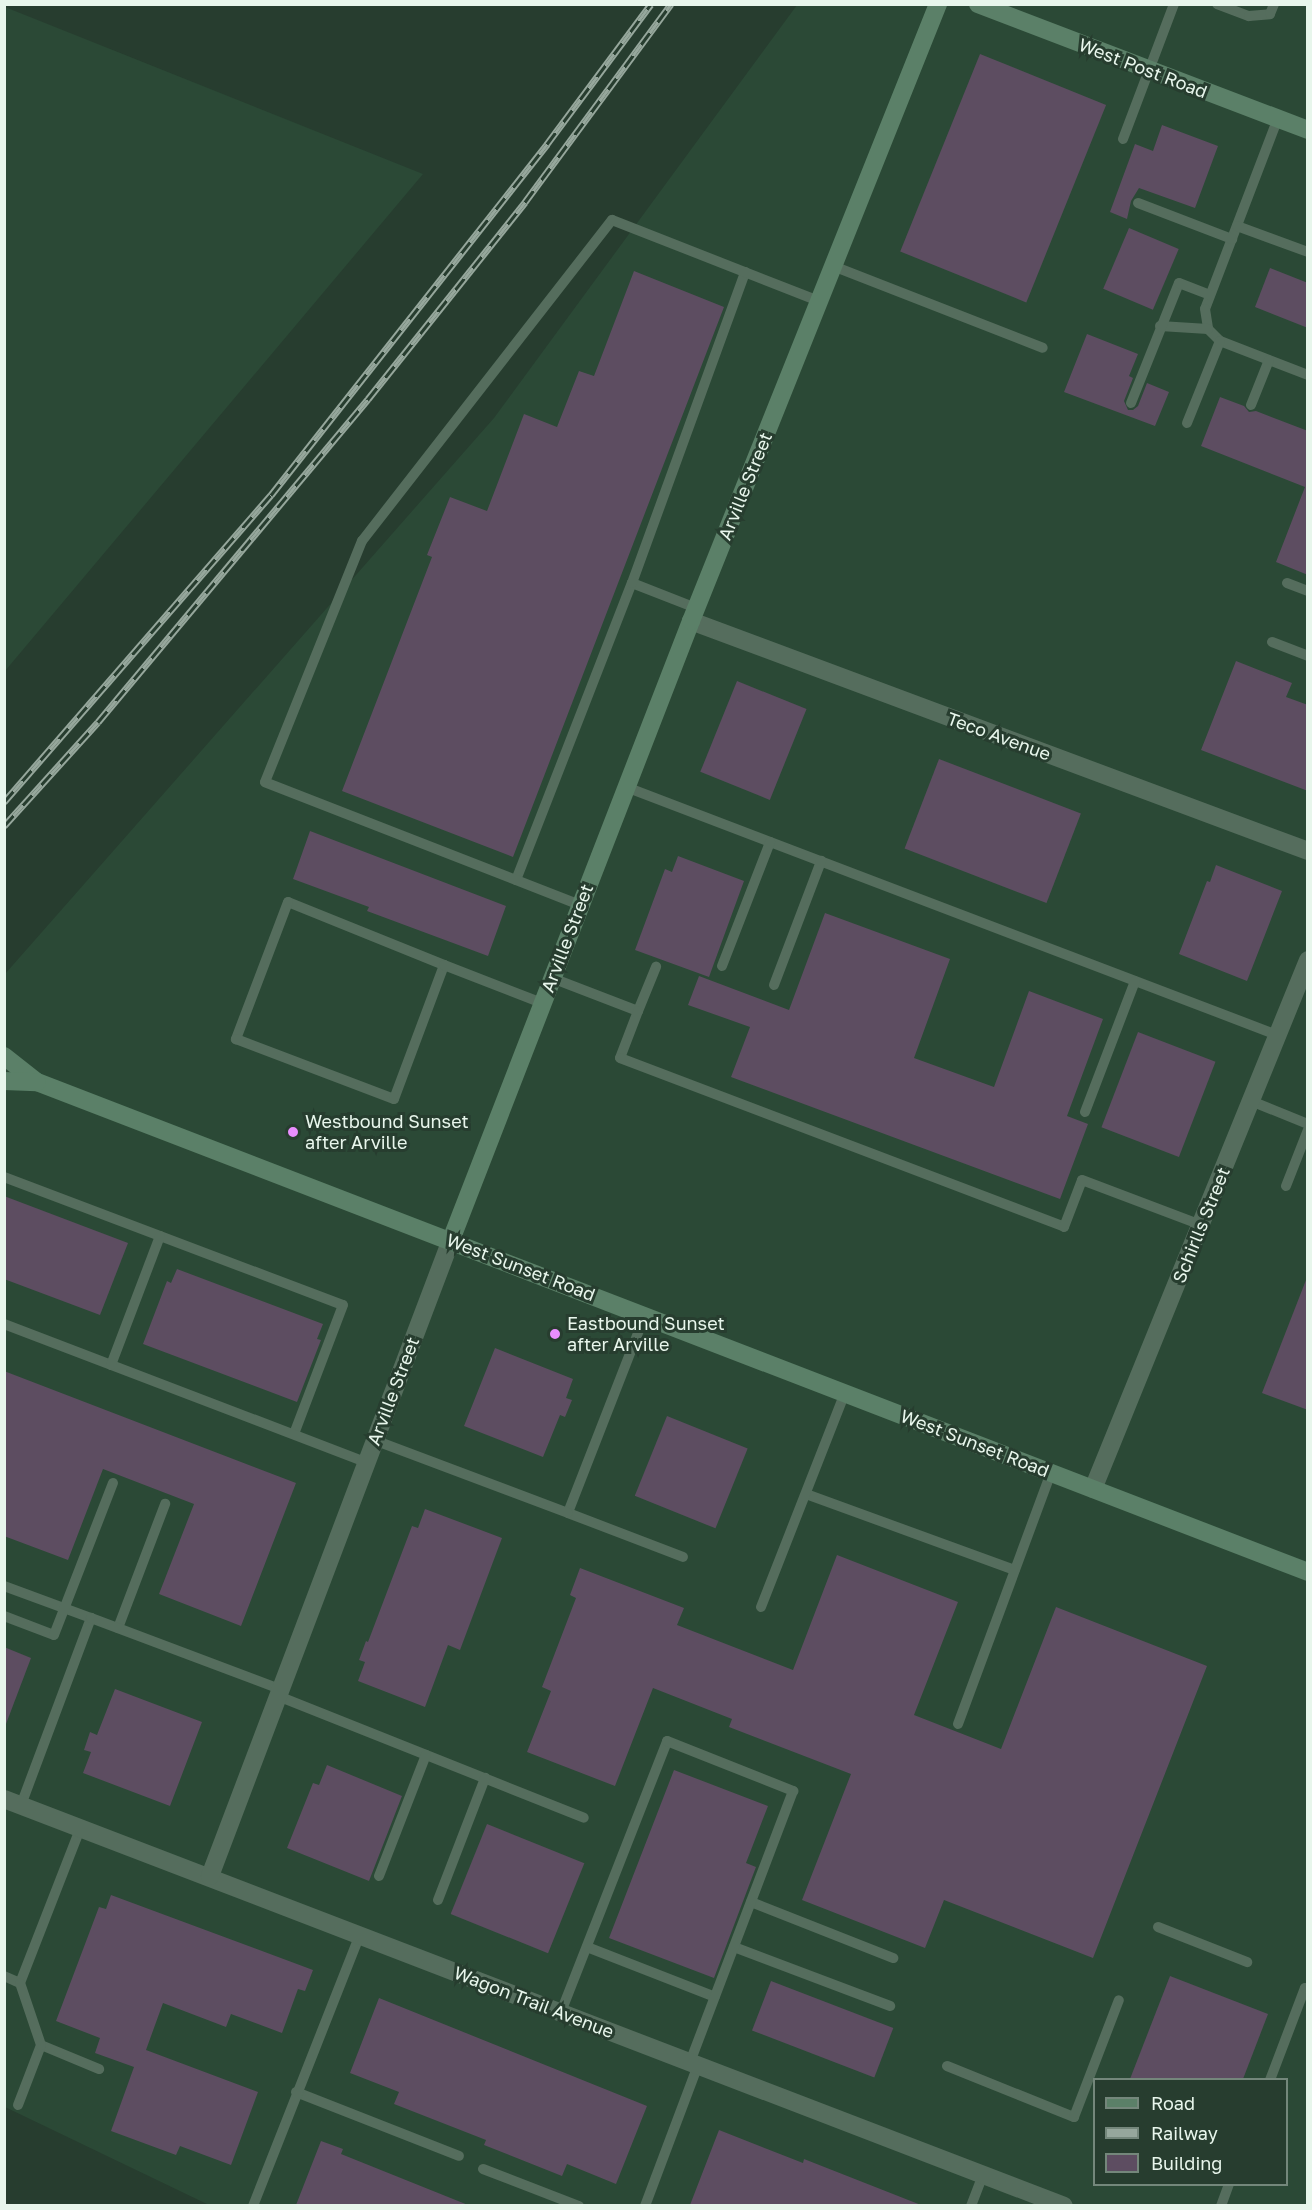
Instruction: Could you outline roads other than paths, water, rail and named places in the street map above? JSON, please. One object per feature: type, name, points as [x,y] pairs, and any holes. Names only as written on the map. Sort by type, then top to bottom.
[{"type":"street","name":"Arville Street","points":[[210,1876],[374,1440],[693,614],[938,4]]},
{"type":"street","name":"West Post Road","points":[[978,4],[1308,130]]},
{"type":"street","name":"Teco Avenue","points":[[693,614],[1308,851]]},
{"type":"street","name":"Schirlls Street","points":[[1093,1489],[1277,1035],[1301,994],[1308,960]]},
{"type":"street","name":"West Sunset Road","points":[[4,1056],[37,1082],[1308,1572]]},
{"type":"street","name":"West Sunset Road","points":[[4,1081],[37,1082]]},
{"type":"street","name":"Wagon Trail Avenue","points":[[13,1802],[1064,2205]]},
{"type":"lane","points":[[1123,139],[1151,71],[1174,4]]},
{"type":"lane","points":[[1217,4],[1249,16],[1270,14],[1274,4]]},
{"type":"lane","points":[[1278,118],[1205,309],[1208,329],[1220,341],[1308,375]]},
{"type":"lane","points":[[1138,203],[1232,239]]},
{"type":"lane","points":[[580,905],[265,782],[362,541],[612,220],[819,301]]},
{"type":"lane","points":[[1237,226],[1308,252]]},
{"type":"lane","points":[[833,266],[1043,348]]},
{"type":"lane","points":[[516,880],[632,583],[745,272]]},
{"type":"lane","points":[[1131,403],[1179,283],[1210,295]]},
{"type":"lane","points":[[1160,326],[1208,329]]},
{"type":"lane","points":[[1187,423],[1220,341]]},
{"type":"lane","points":[[1251,405],[1269,360]]},
{"type":"lane","points":[[632,583],[693,614]]},
{"type":"lane","points":[[1287,583],[1308,591]]},
{"type":"lane","points":[[1272,642],[1308,656]]},
{"type":"lane","points":[[626,787],[1277,1035]]},
{"type":"lane","points":[[722,966],[770,842]]},
{"type":"lane","points":[[774,985],[821,861]]},
{"type":"lane","points":[[444,965],[394,1099],[236,1039],[288,902],[542,1003]]},
{"type":"lane","points":[[656,967],[621,1058],[1064,1227],[1082,1180],[1201,1225]]},
{"type":"lane","points":[[552,978],[638,1011]]},
{"type":"lane","points":[[1084,1112],[1135,981]]},
{"type":"lane","points":[[1251,1101],[1308,1124]]},
{"type":"lane","points":[[1286,1186],[1308,1130]]},
{"type":"lane","points":[[4,1177],[343,1305],[294,1434]]},
{"type":"lane","points":[[111,1365],[160,1236]]},
{"type":"lane","points":[[567,1513],[645,1315]]},
{"type":"lane","points":[[4,1324],[366,1462]]},
{"type":"lane","points":[[761,1607],[845,1393]]},
{"type":"lane","points":[[374,1440],[682,1557]]},
{"type":"lane","points":[[958,1724],[1051,1472]]},
{"type":"lane","points":[[4,1616],[54,1635],[113,1483]]},
{"type":"lane","points":[[806,1494],[1015,1570]]},
{"type":"lane","points":[[118,1628],[165,1504]]},
{"type":"lane","points":[[4,1586],[118,1628],[584,1818]]},
{"type":"lane","points":[[13,1802],[91,1618]]},
{"type":"lane","points":[[561,2012],[667,1741],[793,1791],[715,1997],[645,2205]]},
{"type":"lane","points":[[379,1876],[426,1755]]},
{"type":"lane","points":[[438,1900],[485,1778]]},
{"type":"lane","points":[[18,2105],[41,2045],[20,1983],[80,1829]]},
{"type":"lane","points":[[751,1902],[893,1958]]},
{"type":"lane","points":[[1158,1927],[1247,1962]]},
{"type":"lane","points":[[253,2205],[360,1934]]},
{"type":"lane","points":[[587,1947],[715,1997]]},
{"type":"lane","points":[[734,1947],[890,2006]]},
{"type":"lane","points":[[4,1976],[20,1983]]},
{"type":"lane","points":[[1270,2078],[1305,1988],[1308,1989]]},
{"type":"lane","points":[[947,2066],[1074,2117],[1119,2000]]},
{"type":"lane","points":[[41,2045],[99,2069]]},
{"type":"lane","points":[[297,2092],[459,2156]]},
{"type":"lane","points":[[483,2169],[579,2205]]},
{"type":"lane","points":[[971,2205],[983,2174]]},
{"type":"lane","points":[[1221,2205],[1228,2186]]},
{"type":"railway","points":[[4,802],[271,495],[547,144],[651,4]]},
{"type":"railway","points":[[4,826],[98,722],[368,399],[525,202],[671,4]]},
{"type":"place","name":"Westbound Sunset after Arville","points":[[293,1132]]},
{"type":"place","name":"Eastbound Sunset after Arville","points":[[555,1334]]}]
